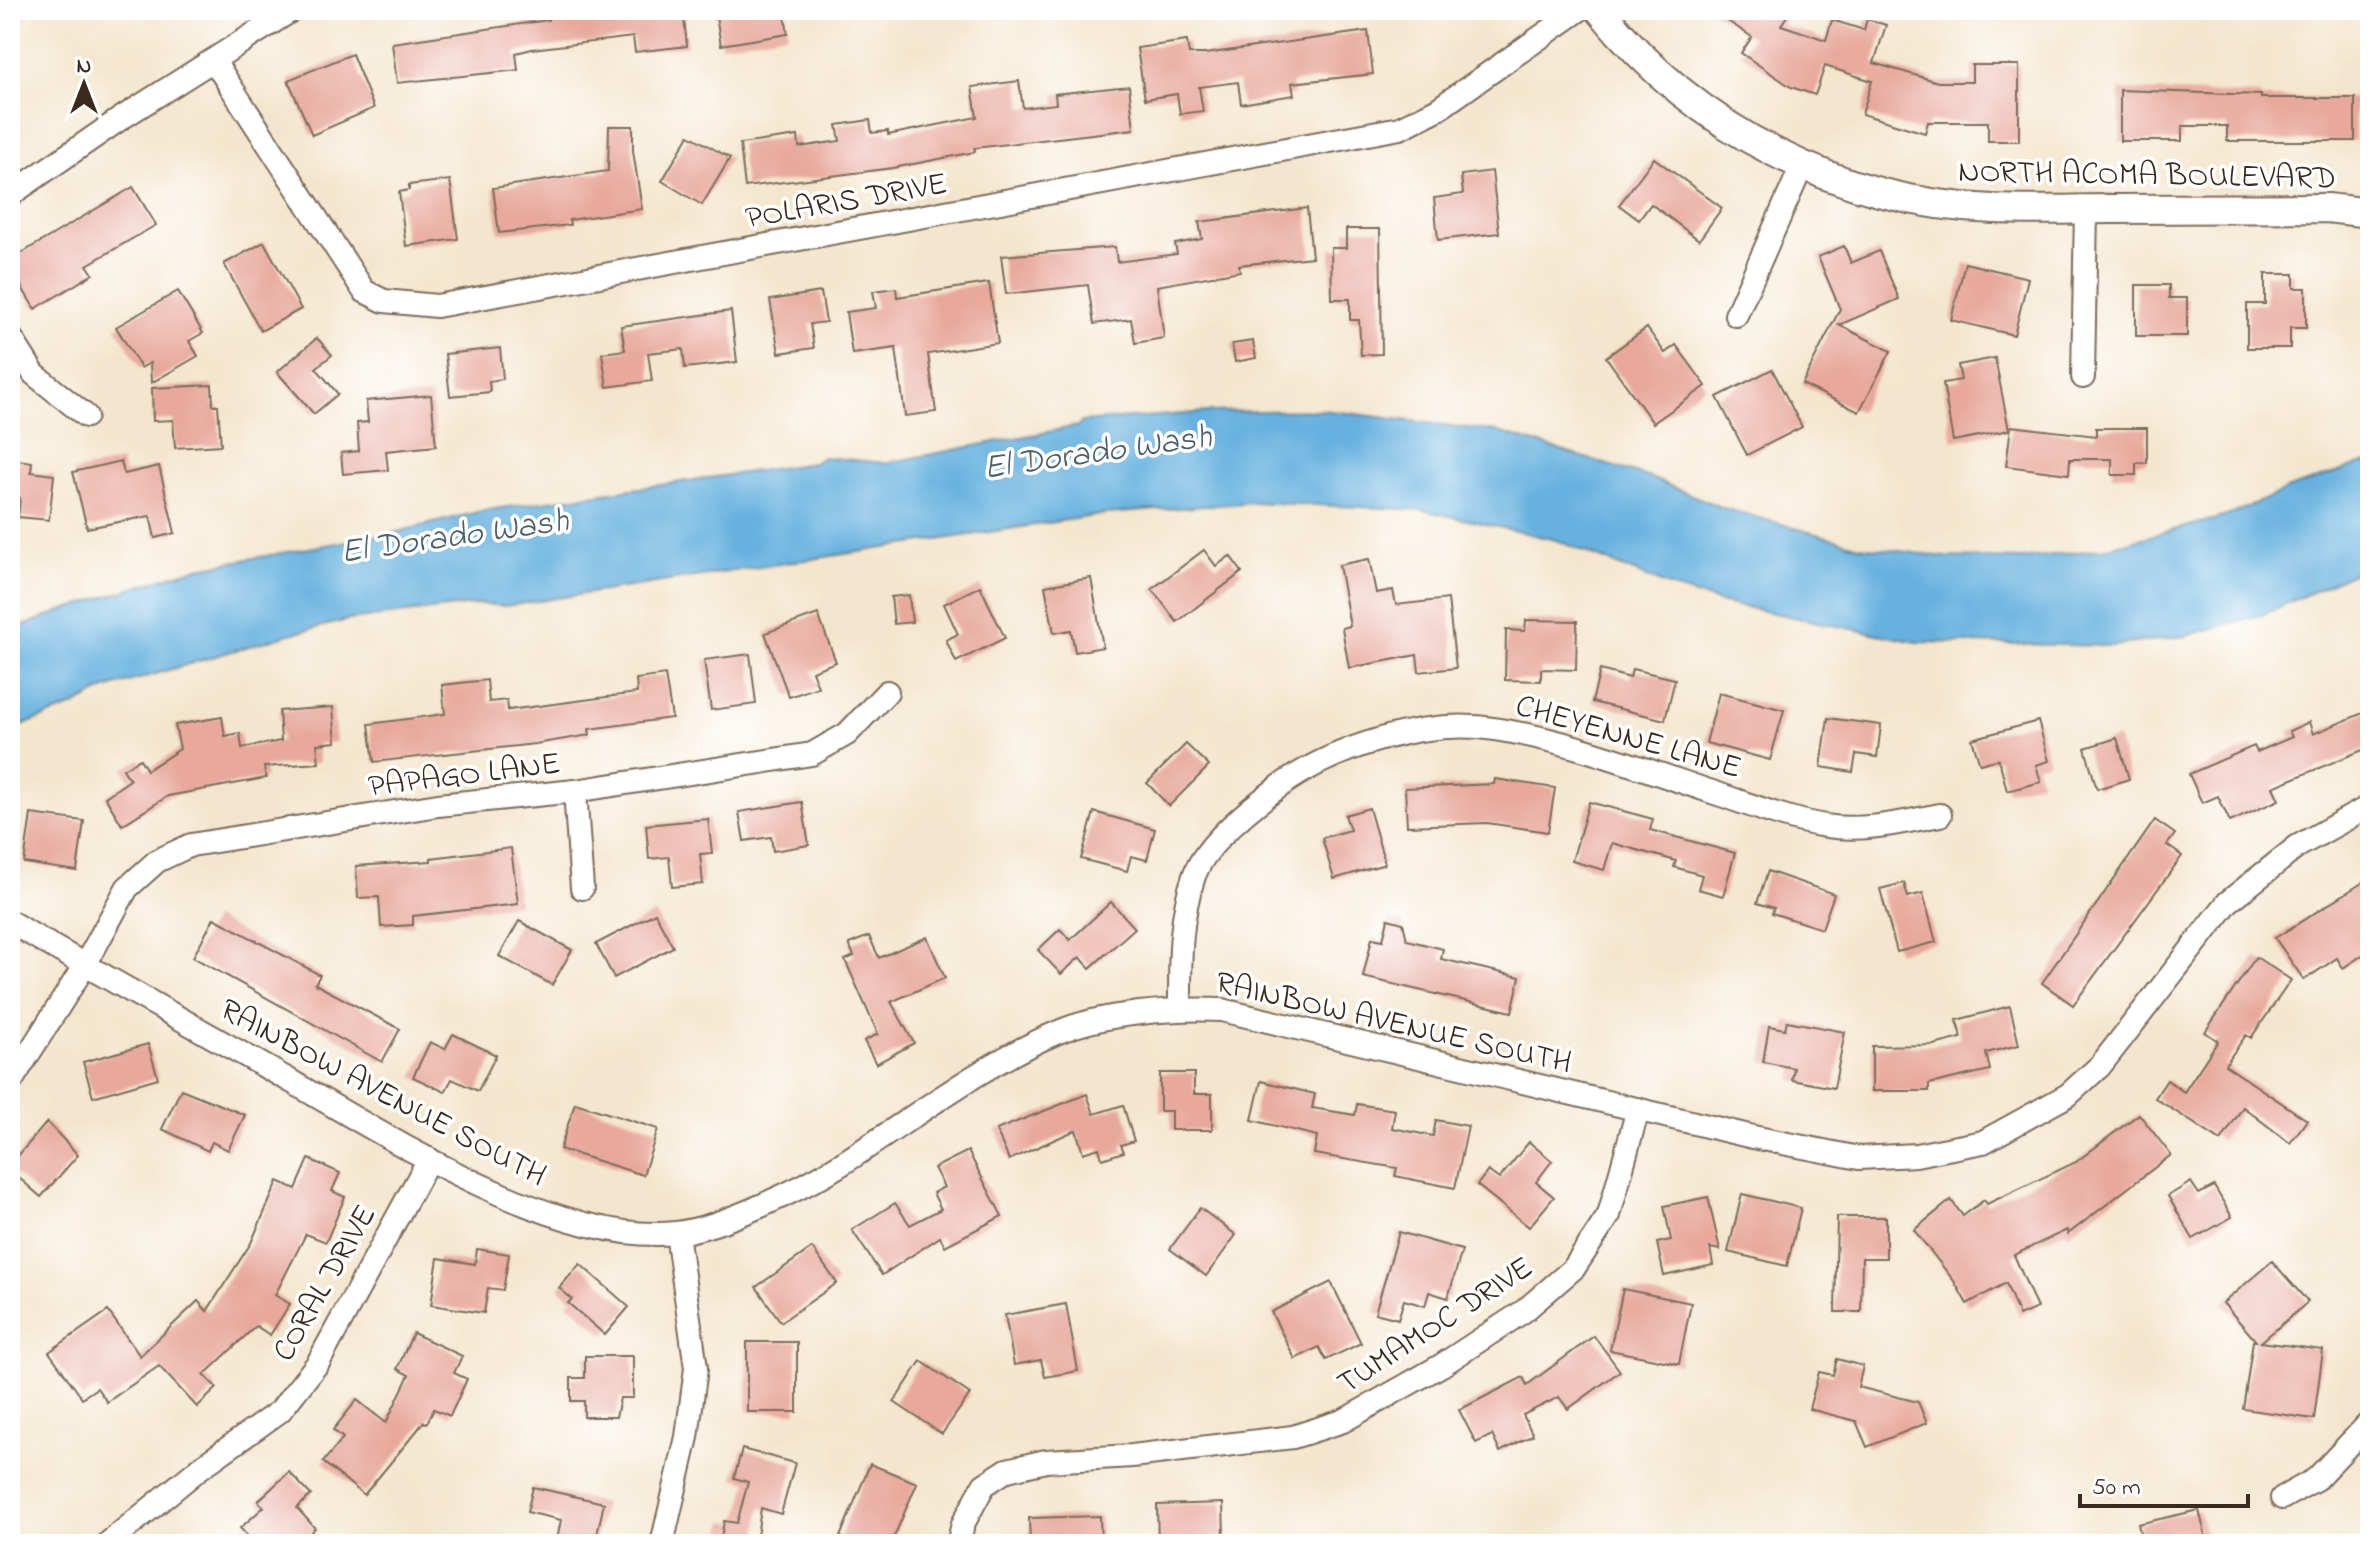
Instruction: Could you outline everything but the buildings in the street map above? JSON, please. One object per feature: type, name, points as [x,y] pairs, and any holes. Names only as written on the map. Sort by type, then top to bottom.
[{"type":"main road","name":"NORTH ACOMA BOULEVARD","points":[[1600,10],[1623,39],[1700,108],[1748,141],[1802,166],[1857,186],[1914,200],[1992,209],[2327,208],[2370,213]]},
{"type":"street","points":[[10,195],[120,119],[292,10]]},
{"type":"street","name":"POLARIS DRIVE","points":[[214,61],[364,291],[384,301],[437,306],[1400,128],[1438,109],[1579,10]]},
{"type":"street","points":[[1736,315],[1802,166]]},
{"type":"street","points":[[2083,377],[2086,209]]},
{"type":"street","points":[[10,336],[34,374],[86,416]]},
{"type":"street","name":"PAPAGO LANE","points":[[10,1083],[85,965],[127,888],[157,861],[191,845],[438,805],[575,791],[812,754],[847,734],[887,692]]},
{"type":"street","name":"CHEYENNE LANE","points":[[1180,1009],[1180,944],[1194,874],[1226,831],[1260,801],[1300,771],[1357,746],[1437,728],[1492,728],[1556,743],[1827,826],[1877,826],[1940,815]]},
{"type":"street","points":[[575,791],[582,888]]},
{"type":"street","name":"RAINBOW AVENUE SOUTH","points":[[10,922],[429,1159],[555,1217],[616,1232],[677,1233],[749,1211],[823,1176],[1013,1055],[1059,1031],[1180,1009],[1222,1010],[1859,1158],[1916,1155],[1983,1142],[2068,1095],[2100,1066],[2228,902],[2298,846],[2370,806]]},
{"type":"street","name":"TUMAMOC DRIVE","points":[[958,1544],[963,1524],[984,1485],[1007,1470],[1046,1461],[1132,1456],[1293,1437],[1343,1421],[1442,1365],[1524,1311],[1574,1268],[1609,1215],[1638,1109]]},
{"type":"street","name":"CORAL DRIVE","points":[[107,1544],[200,1468],[280,1411],[318,1363],[429,1159]]},
{"type":"street","points":[[662,1544],[687,1437],[696,1368],[677,1233]]},
{"type":"street","points":[[2282,1498],[2316,1479],[2370,1422]]},
{"type":"water","name":"El Dorado Wash","points":[[1323,410],[1499,432],[1648,477],[1723,508],[1860,546],[1946,557],[2021,559],[2101,549],[2227,516],[2289,489],[2370,461],[2370,565],[2264,614],[2185,636],[2113,646],[1917,642],[1719,602],[1676,589],[1556,540],[1423,510],[1254,502],[1107,514],[505,606],[480,604],[348,620],[105,689],[74,706],[10,730],[10,631],[64,610],[193,569],[397,532],[486,510],[813,463],[823,457],[886,463],[1078,426],[1082,422],[1207,412]]}]
